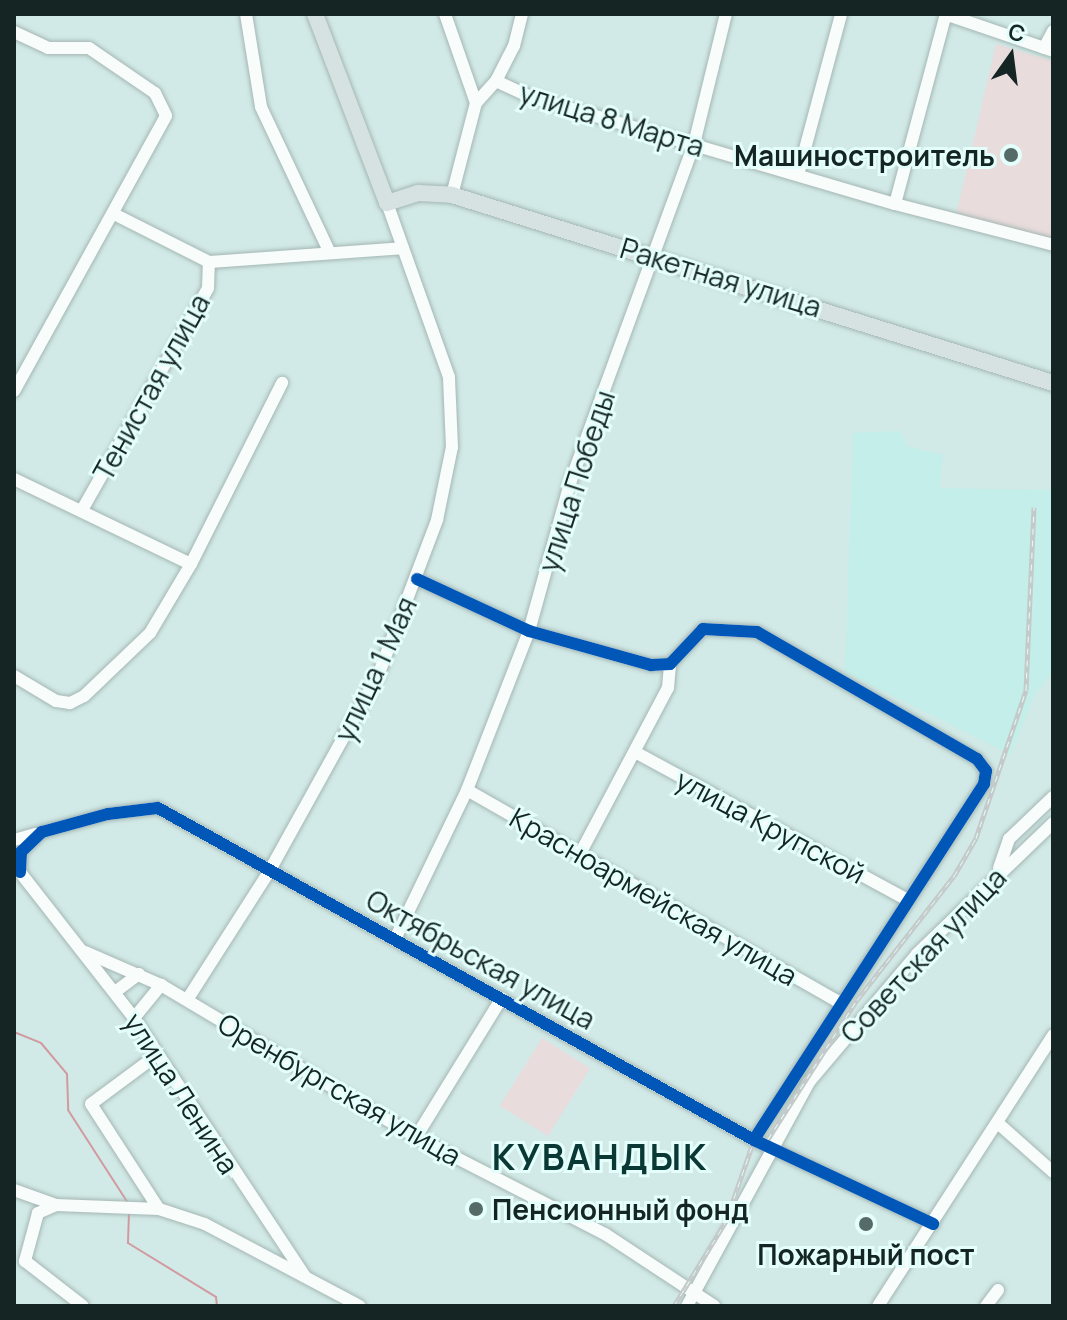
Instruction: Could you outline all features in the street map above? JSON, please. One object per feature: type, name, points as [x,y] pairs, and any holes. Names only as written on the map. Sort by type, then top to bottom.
[{"type":"main road","points":[[315,14],[387,203]]},
{"type":"main road","name":"Ракетная улица","points":[[387,203],[418,193],[452,195],[655,255],[1053,383]]},
{"type":"street","points":[[246,14],[261,107],[328,249]]},
{"type":"street","points":[[445,14],[476,103]]},
{"type":"street","points":[[452,195],[476,103],[496,81],[514,46],[522,14]]},
{"type":"street","name":"улица Победы","points":[[396,937],[467,790],[529,631],[570,483],[694,144],[726,14]]},
{"type":"street","points":[[798,175],[841,14]]},
{"type":"street","points":[[895,204],[946,14],[1048,50],[1053,31]]},
{"type":"street","points":[[14,32],[48,48],[89,48],[162,102],[162,129],[14,391]]},
{"type":"street","name":"улица 8 Марта","points":[[496,81],[531,97],[895,204],[1053,245]]},
{"type":"street","name":"улица 1 Мая","points":[[187,1000],[270,870],[379,673],[417,579],[446,484],[453,413],[449,377],[387,203]]},
{"type":"street","points":[[116,215],[209,262],[328,249],[402,248]]},
{"type":"street","name":"Тенистая улица","points":[[82,510],[208,288],[209,262]]},
{"type":"street","points":[[14,676],[70,703],[150,633],[191,564],[282,383]]},
{"type":"street","name":"Тенистая улица","points":[[14,479],[191,564]]},
{"type":"street","points":[[417,579],[529,631],[651,665],[670,664]]},
{"type":"street","points":[[581,852],[668,688],[670,664],[703,629],[757,632],[879,707],[977,759],[986,771],[984,784],[754,1140]]},
{"type":"street","name":"улица Крупской","points":[[635,752],[908,900]]},
{"type":"street","name":"Красноармейская улица","points":[[467,790],[581,852],[841,1003]]},
{"type":"street","points":[[996,875],[1009,839],[1053,797]]},
{"type":"street","name":"Октябрьская улица","points":[[14,840],[108,814],[158,808],[396,937],[754,1140],[933,1224]]},
{"type":"street","name":"Советская улица","points":[[687,1306],[809,1082],[917,954],[1053,823]]},
{"type":"street","points":[[17,868],[21,852],[42,832]]},
{"type":"street","name":"улица Ленина","points":[[17,868],[134,1018],[305,1276],[360,1306]]},
{"type":"street","name":"Оренбургская улица","points":[[85,952],[161,985],[416,1137],[605,1234],[714,1306]]},
{"type":"street","points":[[115,992],[139,974]]},
{"type":"street","points":[[134,1018],[161,985]]},
{"type":"street","points":[[416,1137],[502,998]]},
{"type":"street","points":[[878,1306],[1000,1125],[1053,1035]]},
{"type":"street","points":[[157,1055],[91,1104],[159,1209]]},
{"type":"street","points":[[1000,1125],[1053,1172]]},
{"type":"street","points":[[14,1190],[56,1205],[159,1209],[205,1224],[305,1276]]},
{"type":"street","points":[[56,1205],[38,1213],[25,1261],[83,1306]]},
{"type":"street","points":[[986,1306],[998,1290]]},
{"type":"shaded area","name":"Машиностроитель","points":[[996,44],[1053,61],[1053,243],[956,215]]},
{"type":"shaded area","points":[[900,431],[907,446],[943,455],[940,488],[1053,490],[1053,672],[1034,696],[1011,755],[845,672],[853,433]]},
{"type":"shaded area","points":[[542,1038],[590,1068],[548,1136],[500,1106]]},
{"type":"waterway","points":[[14,1032],[41,1043],[67,1074],[68,1110],[128,1203]]},
{"type":"waterway","points":[[129,1213],[128,1243],[216,1297],[217,1306]]},
{"type":"railway","points":[[674,1306],[726,1221],[754,1140],[768,1139],[857,1000],[954,876],[976,838],[1026,690],[1034,507]]},
{"type":"cycle path","points":[[417,579],[529,631],[651,665],[670,664],[703,629],[757,632],[977,759],[986,771],[984,784],[754,1140]]},
{"type":"cycle path","points":[[20,872],[21,852],[42,832],[108,814],[158,808],[754,1140],[933,1224]]},
{"type":"place","name":"Машиностроитель","points":[[1011,155]]},
{"type":"place","name":"Пенсионный фонд","points":[[476,1209]]},
{"type":"place","name":"Пожарный пост","points":[[866,1224]]},
{"type":"district","name":"КУВАНДЫК","points":[[600,1157]]}]
